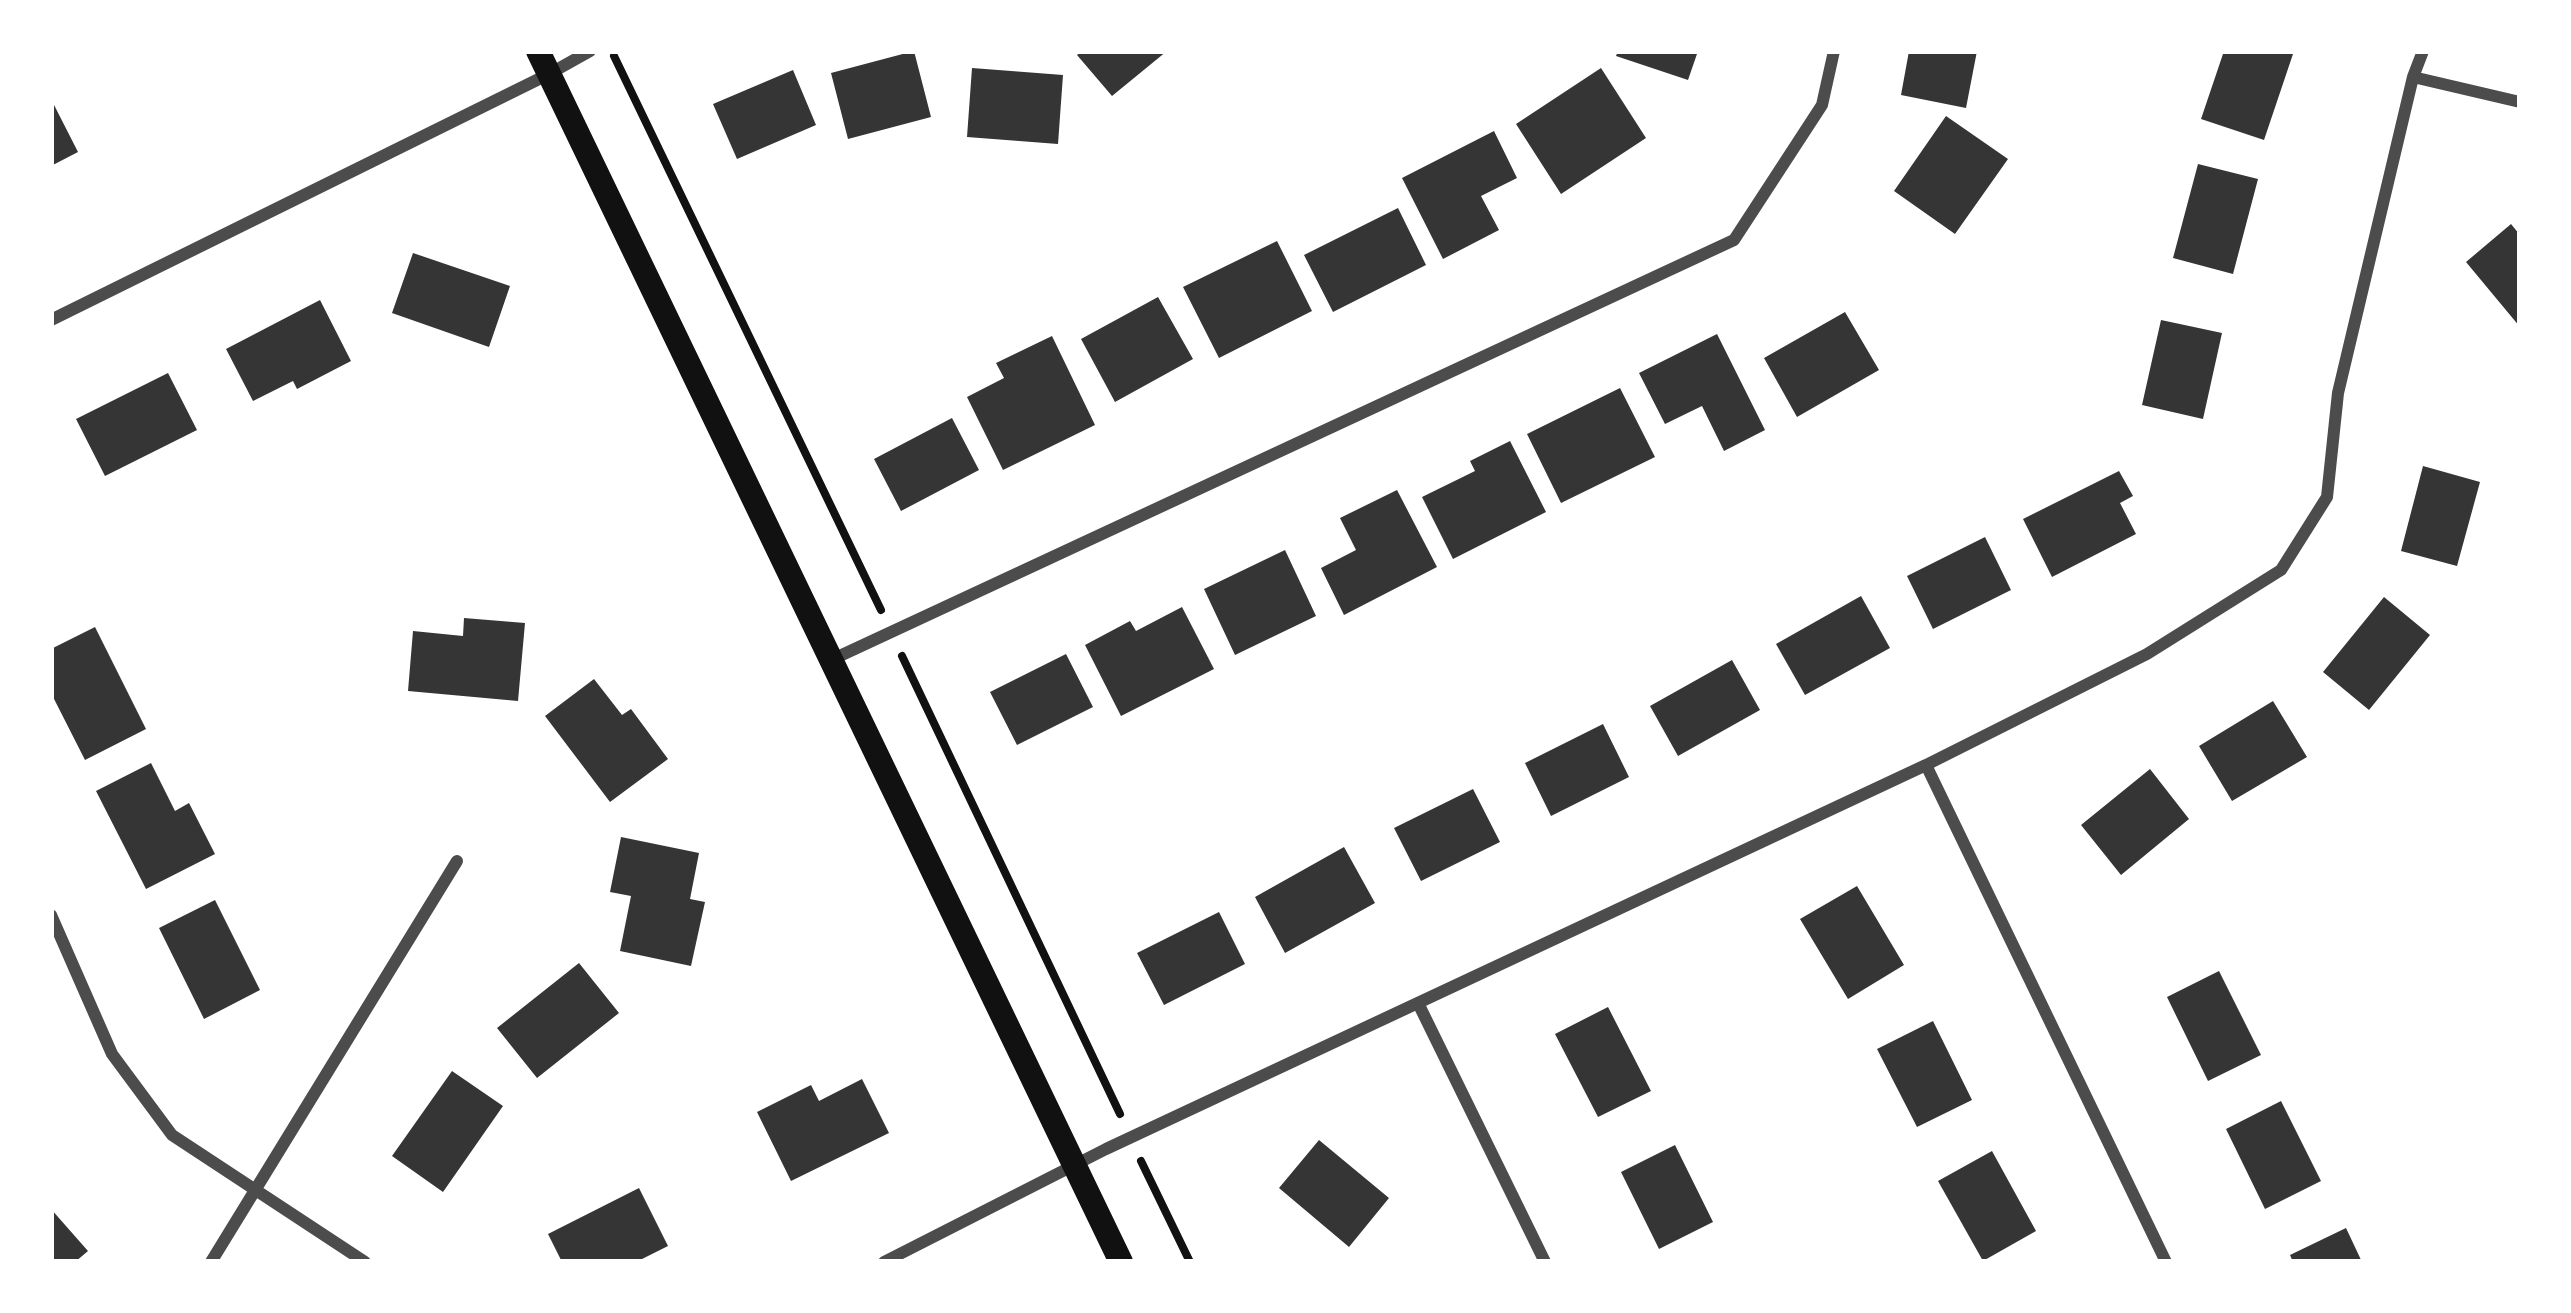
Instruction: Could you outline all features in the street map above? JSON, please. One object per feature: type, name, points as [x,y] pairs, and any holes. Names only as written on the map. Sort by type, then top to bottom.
[{"type":"main road","points":[[544,63],[1121,1262]]},
{"type":"street","points":[[51,320],[544,63],[590,51]]},
{"type":"street","points":[[830,661],[1734,239],[1822,105],[1834,51]]},
{"type":"street","points":[[884,1262],[1106,1149],[1926,764],[2146,654],[2281,570],[2327,497],[2338,392],[2423,51]]},
{"type":"street","points":[[2413,77],[2520,102]]},
{"type":"street","points":[[1926,764],[2166,1262]]},
{"type":"street","points":[[211,1262],[457,861]]},
{"type":"street","points":[[51,915],[112,1054],[172,1135],[365,1262]]},
{"type":"street","points":[[1418,1003],[1545,1262]]},
{"type":"path","points":[[626,78],[862,571]]},
{"type":"path","points":[[909,672],[1108,1089]]},
{"type":"path","points":[[1151,1181],[1190,1262]]},
{"type":"building","points":[[914,51],[931,117],[848,139],[831,73]]},
{"type":"building","points":[[1082,51],[1167,51],[1112,96],[1077,55]]},
{"type":"building","points":[[1618,51],[1698,51],[1688,80],[1616,56]]},
{"type":"building","points":[[1909,51],[1977,51],[1966,108],[1901,95]]},
{"type":"building","points":[[2224,51],[2293,54],[2264,140],[2201,119]]},
{"type":"building","points":[[972,68],[1063,75],[1058,144],[967,137]]},
{"type":"building","points":[[1601,68],[1646,138],[1561,194],[1516,124]]},
{"type":"building","points":[[793,70],[816,125],[737,159],[713,104]]},
{"type":"building","points":[[51,99],[78,152],[51,166]]},
{"type":"building","points":[[1946,116],[2008,159],[1955,234],[1894,191]]},
{"type":"building","points":[[1494,131],[1517,178],[1481,196],[1499,230],[1443,259],[1402,178]]},
{"type":"building","points":[[2198,164],[2258,179],[2233,274],[2173,258]]},
{"type":"building","points":[[1398,208],[1426,265],[1333,312],[1304,255]]},
{"type":"building","points":[[2511,224],[2520,235],[2520,327],[2466,262]]},
{"type":"building","points":[[1277,241],[1312,311],[1219,358],[1183,287]]},
{"type":"building","points":[[413,253],[510,286],[489,347],[392,313]]},
{"type":"building","points":[[1158,297],[1193,359],[1115,402],[1081,339]]},
{"type":"building","points":[[320,300],[351,361],[297,389],[293,381],[253,401],[226,349]]},
{"type":"building","points":[[1845,312],[1879,370],[1797,417],[1764,358]]},
{"type":"building","points":[[2161,320],[2222,333],[2203,419],[2142,405]]},
{"type":"building","points":[[1717,334],[1765,430],[1724,451],[1702,406],[1665,424],[1639,373]]},
{"type":"building","points":[[1052,336],[1095,425],[1003,470],[967,397],[1004,378],[996,363]]},
{"type":"building","points":[[168,373],[197,430],[105,476],[76,419]]},
{"type":"building","points":[[1620,388],[1655,457],[1561,503],[1527,434]]},
{"type":"building","points":[[952,418],[979,470],[901,511],[874,459]]},
{"type":"building","points":[[1510,441],[1546,512],[1453,559],[1422,497],[1475,471],[1470,461]]},
{"type":"building","points":[[2423,466],[2480,482],[2457,566],[2401,551]]},
{"type":"building","points":[[2119,471],[2133,496],[2120,503],[2136,534],[2052,577],[2023,519]]},
{"type":"building","points":[[1397,490],[1437,567],[1344,615],[1321,568],[1356,550],[1340,518]]},
{"type":"building","points":[[1985,537],[2011,590],[1933,629],[1907,576]]},
{"type":"building","points":[[1285,550],[1316,616],[1235,655],[1204,589]]},
{"type":"building","points":[[1861,596],[1890,648],[1805,695],[1776,644]]},
{"type":"building","points":[[2384,597],[2430,635],[2369,710],[2323,672]]},
{"type":"building","points":[[1182,607],[1214,669],[1121,716],[1085,645],[1130,621],[1136,631]]},
{"type":"building","points":[[464,618],[525,623],[518,701],[408,691],[413,631],[463,636]]},
{"type":"building","points":[[95,627],[146,729],[85,760],[51,693],[51,649]]},
{"type":"building","points":[[1066,654],[1093,707],[1017,745],[990,692]]},
{"type":"building","points":[[1732,660],[1760,710],[1678,756],[1650,706]]},
{"type":"building","points":[[594,679],[622,715],[631,709],[668,759],[610,802],[545,716]]},
{"type":"building","points":[[2273,701],[2307,757],[2232,801],[2199,746]]},
{"type":"building","points":[[1603,724],[1629,777],[1551,816],[1525,763]]},
{"type":"building","points":[[151,763],[175,811],[189,803],[215,854],[146,889],[96,791]]},
{"type":"building","points":[[2150,769],[2189,819],[2121,875],[2081,825]]},
{"type":"building","points":[[1473,789],[1500,842],[1421,881],[1394,828]]},
{"type":"building","points":[[621,837],[699,853],[690,899],[705,902],[691,966],[620,951],[631,896],[610,892]]},
{"type":"building","points":[[1344,847],[1375,903],[1285,953],[1255,897]]},
{"type":"building","points":[[1857,886],[1904,965],[1848,999],[1800,919]]},
{"type":"building","points":[[215,900],[260,990],[204,1019],[159,928]]},
{"type":"building","points":[[1219,912],[1245,964],[1164,1005],[1137,953]]},
{"type":"building","points":[[579,963],[619,1013],[537,1078],[497,1028]]},
{"type":"building","points":[[2219,971],[2261,1055],[2208,1081],[2167,997]]},
{"type":"building","points":[[1608,1007],[1651,1091],[1598,1117],[1555,1034]]},
{"type":"building","points":[[1933,1021],[1972,1100],[1917,1127],[1877,1049]]},
{"type":"building","points":[[452,1071],[503,1106],[443,1192],[392,1156]]},
{"type":"building","points":[[862,1079],[889,1133],[791,1181],[757,1112],[811,1085],[819,1101]]},
{"type":"building","points":[[2281,1101],[2321,1181],[2265,1209],[2226,1129]]},
{"type":"building","points":[[1319,1140],[1389,1198],[1349,1247],[1279,1188]]},
{"type":"building","points":[[1675,1145],[1713,1222],[1659,1249],[1621,1172]]},
{"type":"building","points":[[1992,1151],[2036,1231],[1983,1261],[1938,1181]]},
{"type":"building","points":[[639,1188],[668,1246],[636,1262],[562,1262],[548,1234]]},
{"type":"building","points":[[51,1209],[88,1251],[75,1262],[51,1262]]},
{"type":"building","points":[[2346,1228],[2362,1262],[2293,1262],[2290,1255]]}]
